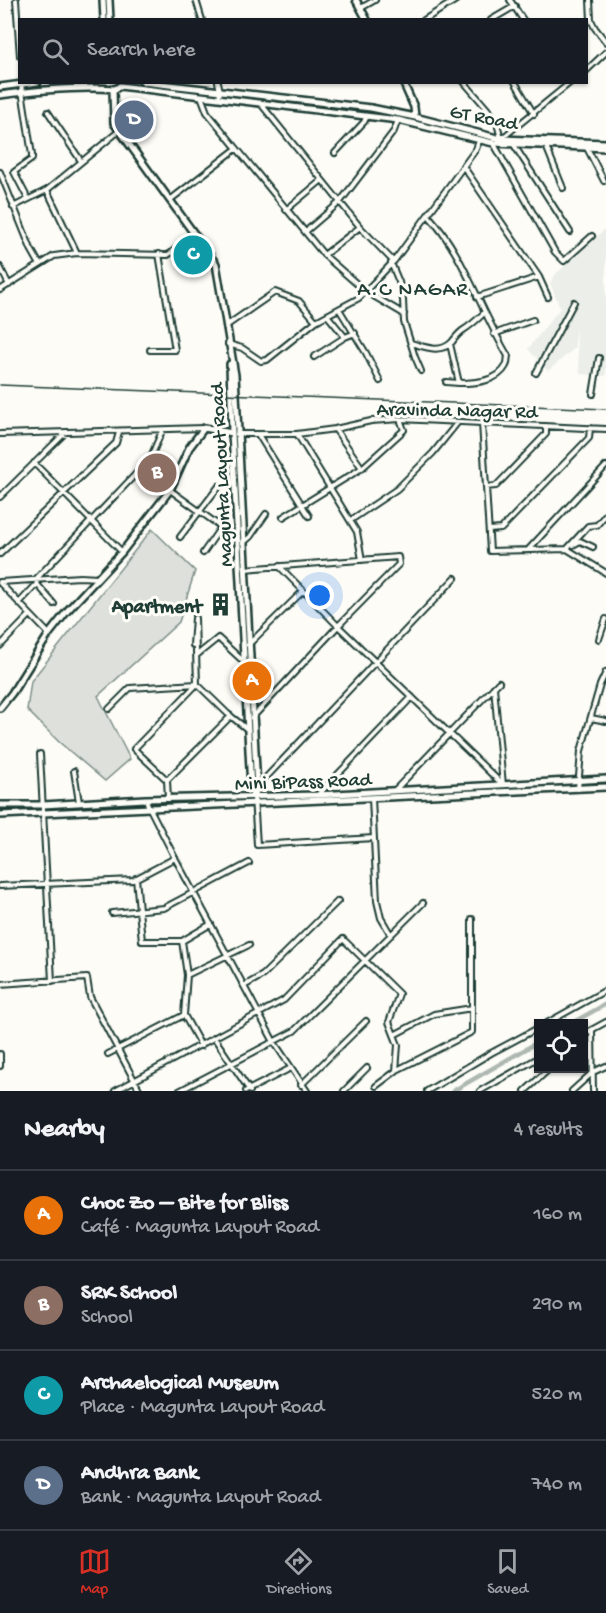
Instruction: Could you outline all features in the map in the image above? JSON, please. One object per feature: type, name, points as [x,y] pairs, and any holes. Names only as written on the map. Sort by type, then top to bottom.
[{"type":"main road","points":[[103,0],[104,18]]},
{"type":"main road","points":[[109,0],[110,18]]},
{"type":"main road","points":[[356,0],[366,18]]},
{"type":"main road","points":[[0,87],[18,84]]},
{"type":"main road","name":"GT Road","points":[[160,84],[370,108],[416,117],[501,139],[606,143]]},
{"type":"main road","points":[[404,84],[416,117]]},
{"type":"main road","points":[[0,95],[121,85],[260,104],[367,115],[398,120],[493,143],[606,148]]},
{"type":"main road","name":"Magunta Layout Road","points":[[109,86],[114,123],[216,264],[231,359],[241,541],[247,729],[251,788],[254,797]]},
{"type":"main road","points":[[0,708],[49,634],[122,552],[170,490],[189,448],[204,428],[234,434]]},
{"type":"main road","name":"Magunta Layout Road","points":[[241,541],[257,788],[254,797]]},
{"type":"main road","name":"Mini BiPass Road","points":[[0,805],[317,795],[606,779]]},
{"type":"main road","points":[[0,815],[606,787]]},
{"type":"street","points":[[16,0],[18,28]]},
{"type":"street","points":[[196,0],[200,18]]},
{"type":"street","points":[[361,8],[375,0]]},
{"type":"street","points":[[427,18],[456,0]]},
{"type":"street","points":[[510,0],[522,18]]},
{"type":"street","points":[[590,0],[591,20],[606,42]]},
{"type":"street","points":[[494,18],[514,6]]},
{"type":"street","points":[[588,69],[606,52]]},
{"type":"street","points":[[21,84],[32,159],[14,172],[28,199]]},
{"type":"street","points":[[218,84],[219,98]]},
{"type":"street","points":[[466,84],[495,119],[501,139],[534,114],[564,84]]},
{"type":"street","points":[[516,84],[534,114]]},
{"type":"street","points":[[201,96],[207,112],[324,255],[365,291],[404,314]]},
{"type":"street","points":[[260,104],[360,227],[392,262],[399,282],[410,343],[421,371]]},
{"type":"street","points":[[48,112],[81,161]]},
{"type":"street","points":[[335,153],[364,122],[367,115]]},
{"type":"street","points":[[305,232],[340,202],[394,131],[398,120]]},
{"type":"street","points":[[13,207],[47,190],[119,131]]},
{"type":"street","points":[[228,344],[242,348],[261,361],[267,360],[316,321],[359,298],[392,262],[428,215],[476,149],[479,141]]},
{"type":"street","points":[[493,143],[555,252],[564,261],[592,236]]},
{"type":"street","points":[[514,145],[570,232]]},
{"type":"street","points":[[546,146],[563,188]]},
{"type":"street","points":[[587,148],[604,181]]},
{"type":"street","points":[[170,201],[236,149]]},
{"type":"street","points":[[464,166],[539,277],[548,297]]},
{"type":"street","points":[[0,172],[31,249],[40,265]]},
{"type":"street","points":[[286,210],[322,179]]},
{"type":"street","points":[[47,190],[78,253]]},
{"type":"street","points":[[428,215],[442,230],[494,334],[508,356],[506,367],[495,377],[484,381],[446,382]]},
{"type":"street","points":[[324,255],[360,227]]},
{"type":"street","points":[[0,290],[54,256],[78,253],[168,255],[195,235]]},
{"type":"street","points":[[150,351],[175,350],[159,254]]},
{"type":"street","points":[[0,267],[9,285]]},
{"type":"street","points":[[477,297],[539,277]]},
{"type":"street","points":[[226,326],[275,292],[299,301],[316,321]]},
{"type":"street","points":[[536,373],[574,302]]},
{"type":"street","points":[[339,309],[355,333],[380,381]]},
{"type":"street","points":[[410,343],[433,350],[450,344],[484,313]]},
{"type":"street","points":[[327,315],[345,337]]},
{"type":"street","points":[[494,334],[533,320]]},
{"type":"street","points":[[314,357],[355,333]]},
{"type":"street","points":[[450,344],[459,383]]},
{"type":"street","points":[[593,394],[599,358]]},
{"type":"street","points":[[283,517],[362,468],[404,430],[400,419]]},
{"type":"street","name":"Aravinda Nagar Rd","points":[[234,434],[297,434],[371,421],[400,419],[606,429]]},
{"type":"street","points":[[351,520],[397,489],[433,453],[458,422]]},
{"type":"street","points":[[482,423],[490,551],[567,549],[580,541],[593,547]]},
{"type":"street","points":[[486,487],[496,486],[546,434],[546,426]]},
{"type":"street","points":[[0,434],[204,428]]},
{"type":"street","points":[[489,530],[501,529],[589,438],[590,428]]},
{"type":"street","points":[[335,429],[362,468]]},
{"type":"street","points":[[20,603],[91,520],[150,459],[162,431]]},
{"type":"street","points":[[0,497],[65,432]]},
{"type":"street","points":[[0,554],[116,443],[118,432]]},
{"type":"street","points":[[297,434],[351,520],[357,532],[362,560]]},
{"type":"street","points":[[259,435],[309,516]]},
{"type":"street","points":[[34,463],[122,552]]},
{"type":"street","points":[[528,550],[606,466]]},
{"type":"street","points":[[180,537],[219,486]]},
{"type":"street","points":[[170,490],[241,541],[250,537],[266,514]]},
{"type":"street","points":[[567,549],[588,526],[597,525],[606,514]]},
{"type":"street","points":[[203,553],[221,527]]},
{"type":"street","points":[[567,549],[606,573]]},
{"type":"street","points":[[244,569],[398,557],[399,564],[252,718]]},
{"type":"street","points":[[279,566],[503,785]]},
{"type":"street","points":[[0,582],[99,578]]},
{"type":"street","points":[[257,788],[455,578]]},
{"type":"street","points":[[0,582],[49,634]]},
{"type":"street","points":[[36,582],[54,604]]},
{"type":"street","points":[[248,645],[303,591]]},
{"type":"street","points":[[0,645],[30,615]]},
{"type":"street","points":[[193,645],[195,618],[197,684],[247,729]]},
{"type":"street","points":[[599,639],[606,619]]},
{"type":"street","points":[[196,656],[218,638],[244,661]]},
{"type":"street","points":[[578,789],[581,751],[606,672]]},
{"type":"street","points":[[394,791],[499,681]]},
{"type":"street","points":[[109,709],[130,688],[197,684]]},
{"type":"street","points":[[168,798],[167,780],[134,749],[197,684]]},
{"type":"street","points":[[494,687],[504,792]]},
{"type":"street","points":[[317,795],[412,697]]},
{"type":"street","points":[[167,780],[231,716]]},
{"type":"street","points":[[591,718],[606,721]]},
{"type":"street","points":[[40,754],[52,981]]},
{"type":"street","points":[[74,771],[80,802]]},
{"type":"street","points":[[254,797],[257,845],[374,838]]},
{"type":"street","points":[[372,798],[377,901],[381,918],[391,935]]},
{"type":"street","points":[[145,799],[274,1042],[307,1091]]},
{"type":"street","points":[[0,886],[136,878],[175,858]]},
{"type":"street","points":[[112,913],[164,908],[249,863]]},
{"type":"street","points":[[136,878],[142,941],[182,941],[211,924]]},
{"type":"street","points":[[244,986],[263,975],[338,901]]},
{"type":"street","points":[[179,1091],[294,1031],[423,903]]},
{"type":"street","points":[[376,1086],[396,1071],[472,1032],[472,919]]},
{"type":"street","points":[[115,1091],[284,1000],[343,939],[399,994],[389,1022],[398,1045],[396,1071]]},
{"type":"street","points":[[182,941],[187,975],[184,1015],[201,1046]]},
{"type":"street","points":[[187,975],[249,945]]},
{"type":"street","points":[[0,984],[87,978],[90,997],[140,1091]]},
{"type":"street","points":[[555,1019],[606,990]]},
{"type":"street","points":[[394,1035],[434,1014],[472,1008]]},
{"type":"street","points":[[108,1054],[184,1015]]},
{"type":"street","points":[[301,1085],[366,1021]]},
{"type":"street","points":[[588,1032],[606,1022]]},
{"type":"street","points":[[427,1091],[534,1030]]},
{"type":"street","points":[[592,1030],[593,1091]]},
{"type":"street","points":[[215,1039],[248,1090],[291,1068]]},
{"type":"street","points":[[0,1054],[0,1066]]},
{"type":"street","points":[[480,1091],[534,1060]]},
{"type":"street","points":[[572,1091],[593,1072],[606,1066]]},
{"type":"street","points":[[344,1091],[367,1068]]},
{"type":"street","points":[[525,1091],[545,1073]]},
{"type":"shaded area","points":[[606,228],[606,376],[580,374],[575,327],[575,348],[548,371],[528,349],[560,308],[550,283],[556,274]]},
{"type":"shaded area","points":[[152,529],[195,571],[179,622],[98,696],[130,759],[105,781],[59,742],[27,710],[31,681]]},
{"type":"waterway","points":[[579,1019],[606,1004]]},
{"type":"waterway","points":[[453,1091],[534,1044]]},
{"type":"railway","points":[[0,385],[606,409]]},
{"type":"place","name":"Andhra Bank","points":[[134,120]]},
{"type":"place","name":"Archaelogical Museum","points":[[193,255]]},
{"type":"place","name":"SRK School","points":[[157,473]]},
{"type":"place","name":"Apartment","points":[[220,605]]},
{"type":"place","name":"Choc Zo – Bite for Bliss","points":[[252,681]]},
{"type":"district","name":"A.C NAGAR","points":[[413,288]]}]
